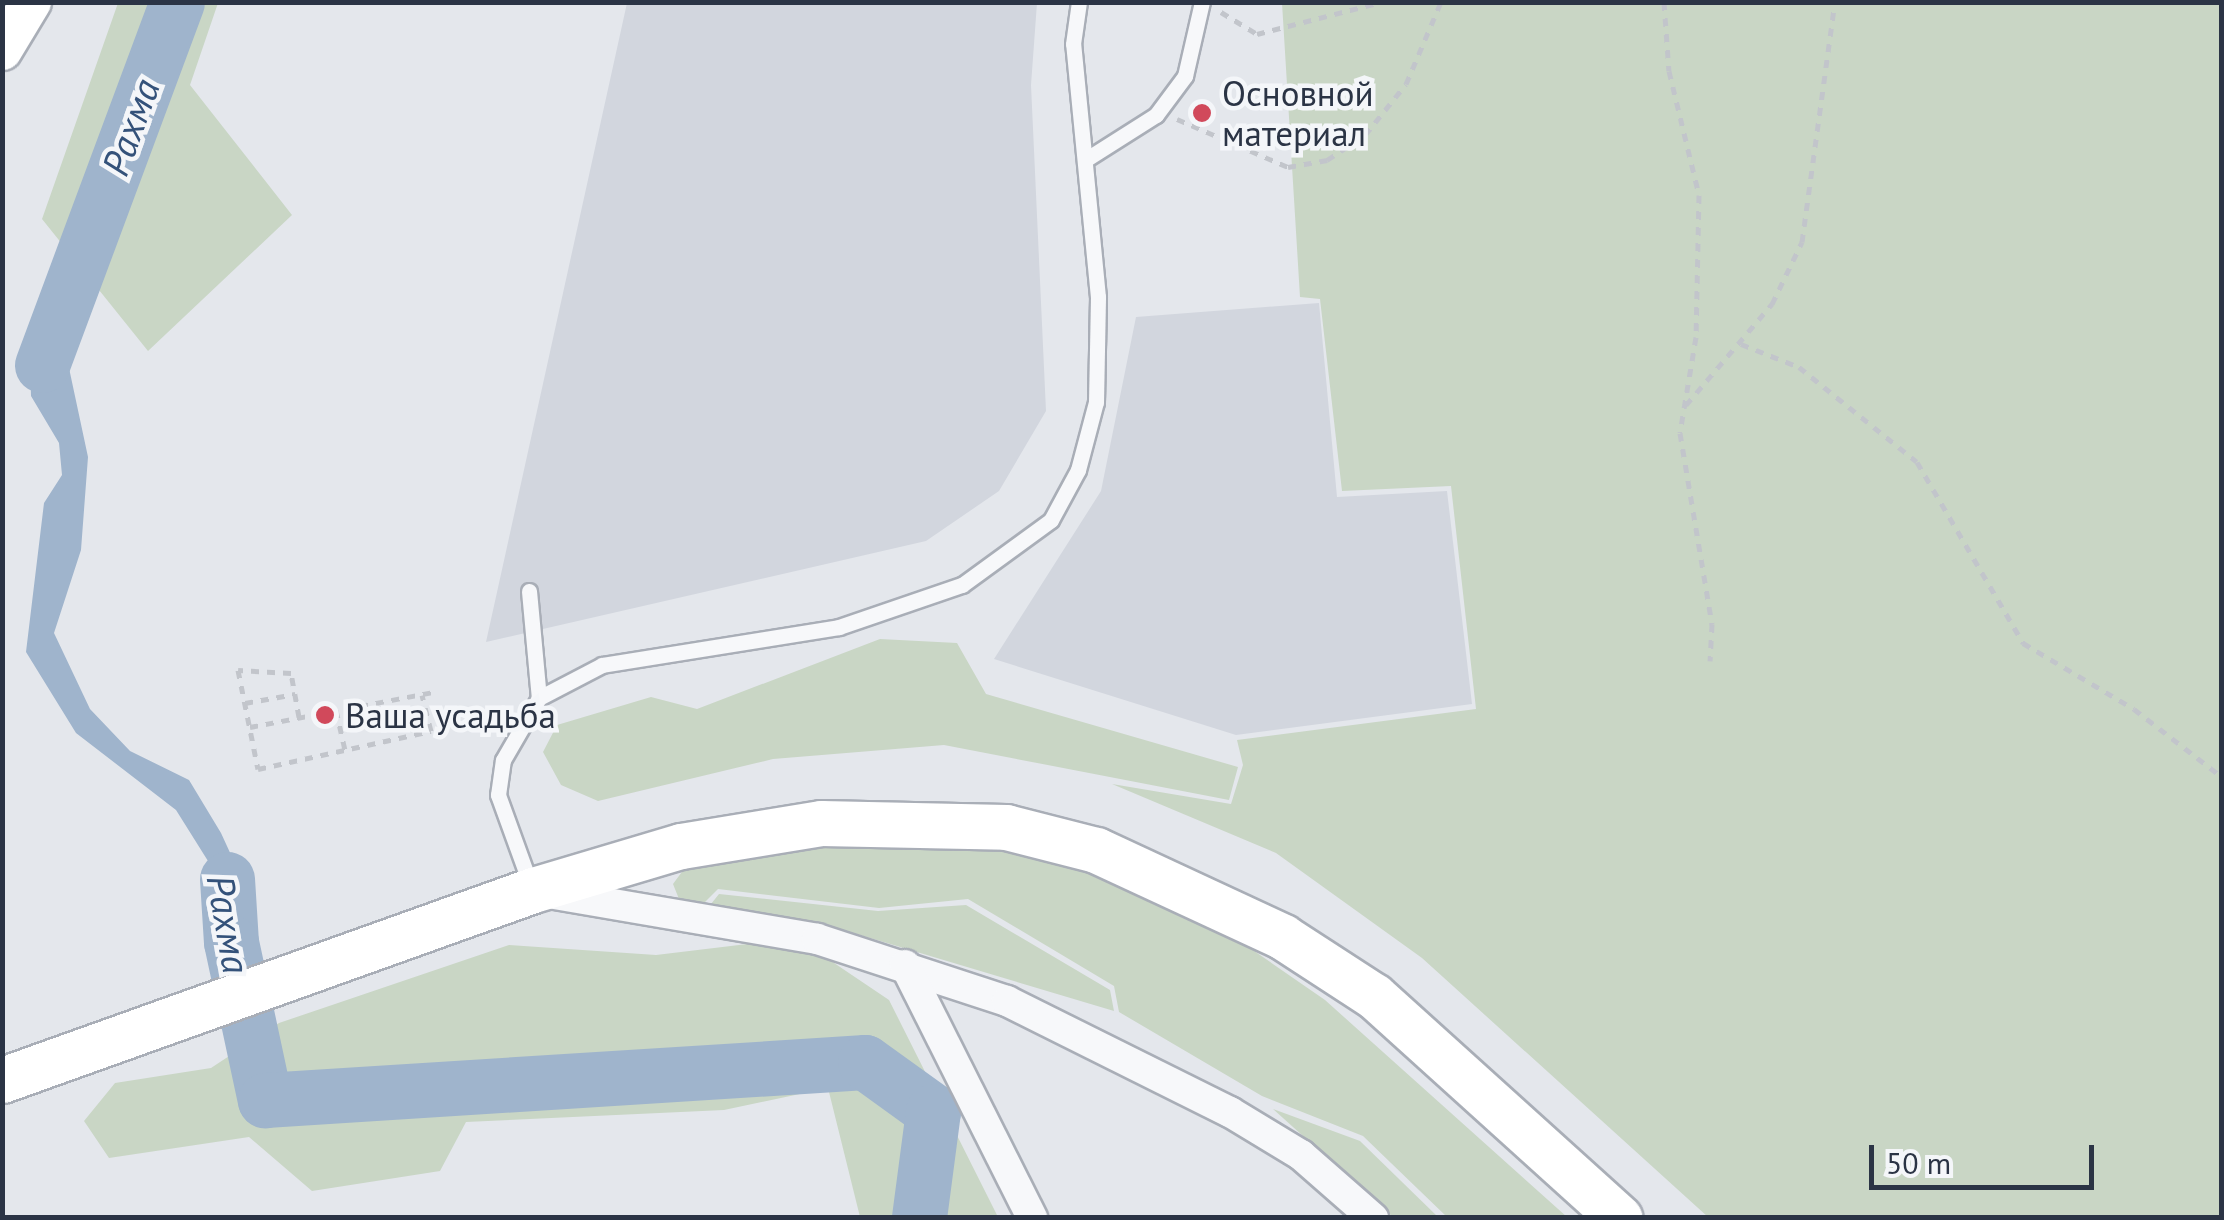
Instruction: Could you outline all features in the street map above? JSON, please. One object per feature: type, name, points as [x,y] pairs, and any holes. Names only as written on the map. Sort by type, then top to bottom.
[{"type":"main road","points":[[2,1080],[533,890],[682,846],[821,823],[1006,828],[1096,850],[1283,937],[1374,996],[1620,1218]]},
{"type":"street","points":[[2,50],[31,2]]},
{"type":"street","points":[[533,890],[636,915],[818,939],[1006,1001],[1230,1112],[1302,1154],[1372,1218]]},
{"type":"street","points":[[905,965],[1032,1218]]},
{"type":"lane","points":[[533,890],[498,795],[502,760],[539,698],[602,665],[839,627],[962,585],[1051,520],[1078,470],[1096,402],[1098,297],[1073,44],[1079,2]]},
{"type":"lane","points":[[1085,160],[1156,115],[1185,76],[1204,2]]},
{"type":"lane","points":[[529,591],[539,698]]},
{"type":"path","points":[[1204,2],[1257,34],[1382,2]]},
{"type":"path","points":[[1156,115],[1206,124],[1288,167],[1327,160],[1365,135],[1406,84],[1441,2]]},
{"type":"path","points":[[1664,2],[1669,70],[1699,195],[1684,407],[1710,661]]},
{"type":"path","points":[[1684,407],[1741,344],[1802,242],[1835,2]]},
{"type":"path","points":[[1741,344],[1799,368],[1917,462],[2023,644],[2134,708],[2222,776]]},
{"type":"path","points":[[299,717],[291,673],[238,670],[258,769],[431,731],[422,695]]},
{"type":"path","points":[[249,727],[434,692]]},
{"type":"path","points":[[245,703],[294,694]]},
{"type":"path","points":[[336,710],[345,750]]},
{"type":"shaded area","points":[[627,3],[1037,3],[1031,85],[1046,411],[999,491],[926,541],[486,642]]},
{"type":"shaded area","points":[[1319,303],[1337,497],[1447,491],[1472,704],[1236,735],[994,659],[1101,491],[1136,317]]},
{"type":"green space","points":[[118,3],[218,3],[190,85],[292,215],[148,351],[42,219]]},
{"type":"green space","points":[[1282,3],[2221,3],[2221,1217],[1708,1217],[1422,958],[1276,853],[1112,784],[1231,804],[1243,765],[1237,740],[1476,709],[1451,486],[1342,491],[1320,299],[1300,297]]},
{"type":"green space","points":[[880,639],[957,643],[986,694],[1238,767],[1229,800],[944,745],[773,759],[598,801],[561,785],[543,752],[557,725],[651,697],[697,709]]},
{"type":"green space","points":[[845,835],[976,838],[1096,864],[1205,917],[1325,1000],[1567,1217],[1447,1217],[1363,1136],[1262,1096],[1119,1012],[1114,986],[968,899],[879,908],[718,889],[700,907],[681,904],[673,884],[687,865]]},
{"type":"green space","points":[[719,894],[878,911],[966,905],[1110,990],[1114,1011],[840,929],[707,909]]},
{"type":"green space","points":[[797,938],[889,1000],[998,1217],[860,1217],[828,1088],[724,1110],[466,1122],[440,1171],[312,1191],[249,1137],[109,1158],[84,1121],[115,1083],[211,1068],[279,1023],[509,945],[656,955]]},
{"type":"green space","points":[[1273,1109],[1360,1141],[1438,1217],[1393,1217]]},
{"type":"water","points":[[50,295],[81,299],[69,368],[88,457],[81,550],[54,633],[90,709],[130,751],[189,780],[221,833],[243,881],[246,947],[220,956],[213,869],[176,810],[76,733],[26,652],[44,503],[62,475],[59,443],[31,396],[30,361]]},
{"type":"waterway","name":"Рахма","points":[[42,365],[177,2]]},
{"type":"waterway","name":"Рахма","points":[[227,879],[231,942],[265,1100],[865,1062],[933,1111],[919,1218]]},
{"type":"place","name":"Основной материал","points":[[1202,113]]},
{"type":"place","name":"Ваша усадьба","points":[[325,715]]}]
